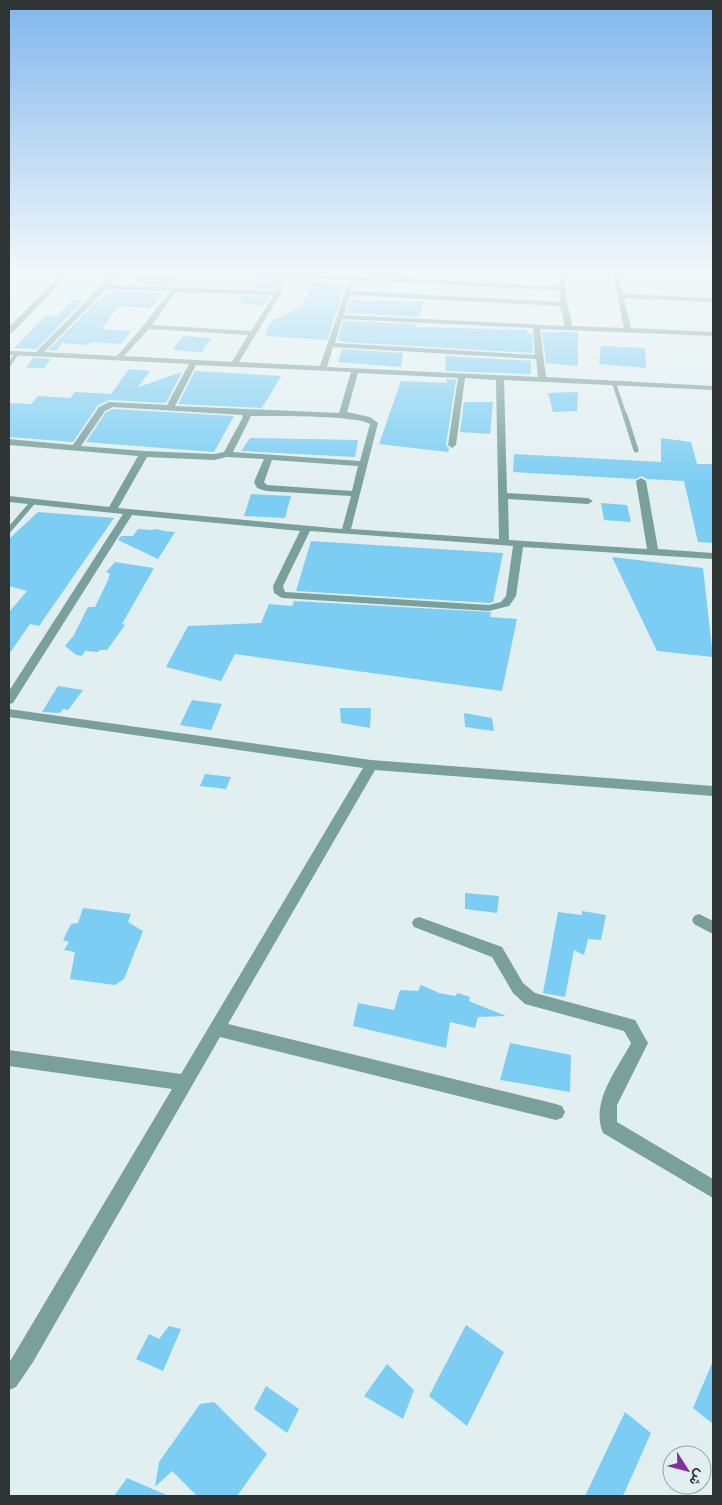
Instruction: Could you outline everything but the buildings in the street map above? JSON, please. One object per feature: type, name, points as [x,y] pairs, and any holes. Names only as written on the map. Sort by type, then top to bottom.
[{"type":"street","points":[[38,354],[47,344]]},
{"type":"street","points":[[119,358],[132,344]]},
{"type":"street","points":[[234,364],[247,344]]},
{"type":"street","points":[[538,344],[542,379]]},
{"type":"street","points":[[323,368],[330,345],[433,362],[462,375],[713,388]]},
{"type":"street","points":[[13,353],[355,370],[433,362],[539,357]]},
{"type":"street","points":[[170,408],[194,362]]},
{"type":"street","points":[[344,416],[342,414],[355,370]]},
{"type":"street","points":[[452,445],[462,375]]},
{"type":"street","points":[[500,377],[504,543]]},
{"type":"street","points":[[75,448],[106,406],[112,404],[246,413],[344,416],[373,421],[365,464],[346,532]]},
{"type":"street","points":[[227,454],[247,417],[246,413]]},
{"type":"street","points":[[9,442],[144,454],[214,457],[227,454],[365,464]]},
{"type":"street","points":[[112,510],[144,454]]},
{"type":"street","points":[[269,457],[259,482],[260,486],[266,488],[357,494]]},
{"type":"street","points":[[641,481],[653,552]]},
{"type":"street","points":[[503,496],[588,501]]},
{"type":"street","points":[[9,499],[306,529],[713,556]]},
{"type":"street","points":[[9,700],[130,511]]},
{"type":"street","points":[[306,529],[278,586],[278,591],[282,594],[489,608],[505,604],[511,596],[518,544]]},
{"type":"street","points":[[9,713],[371,766],[713,791]]},
{"type":"street","points":[[9,1380],[26,1355],[371,766]]},
{"type":"street","points":[[699,920],[713,928]]},
{"type":"street","points":[[419,923],[498,952],[518,988],[531,1000],[629,1025],[640,1043],[608,1104],[609,1127],[713,1189]]},
{"type":"street","points":[[217,1029],[556,1112]]},
{"type":"street","points":[[9,1058],[186,1083]]},
{"type":"lane","points":[[9,365],[13,353]]},
{"type":"lane","points":[[614,383],[636,450]]},
{"type":"lane","points":[[9,530],[33,502]]}]
